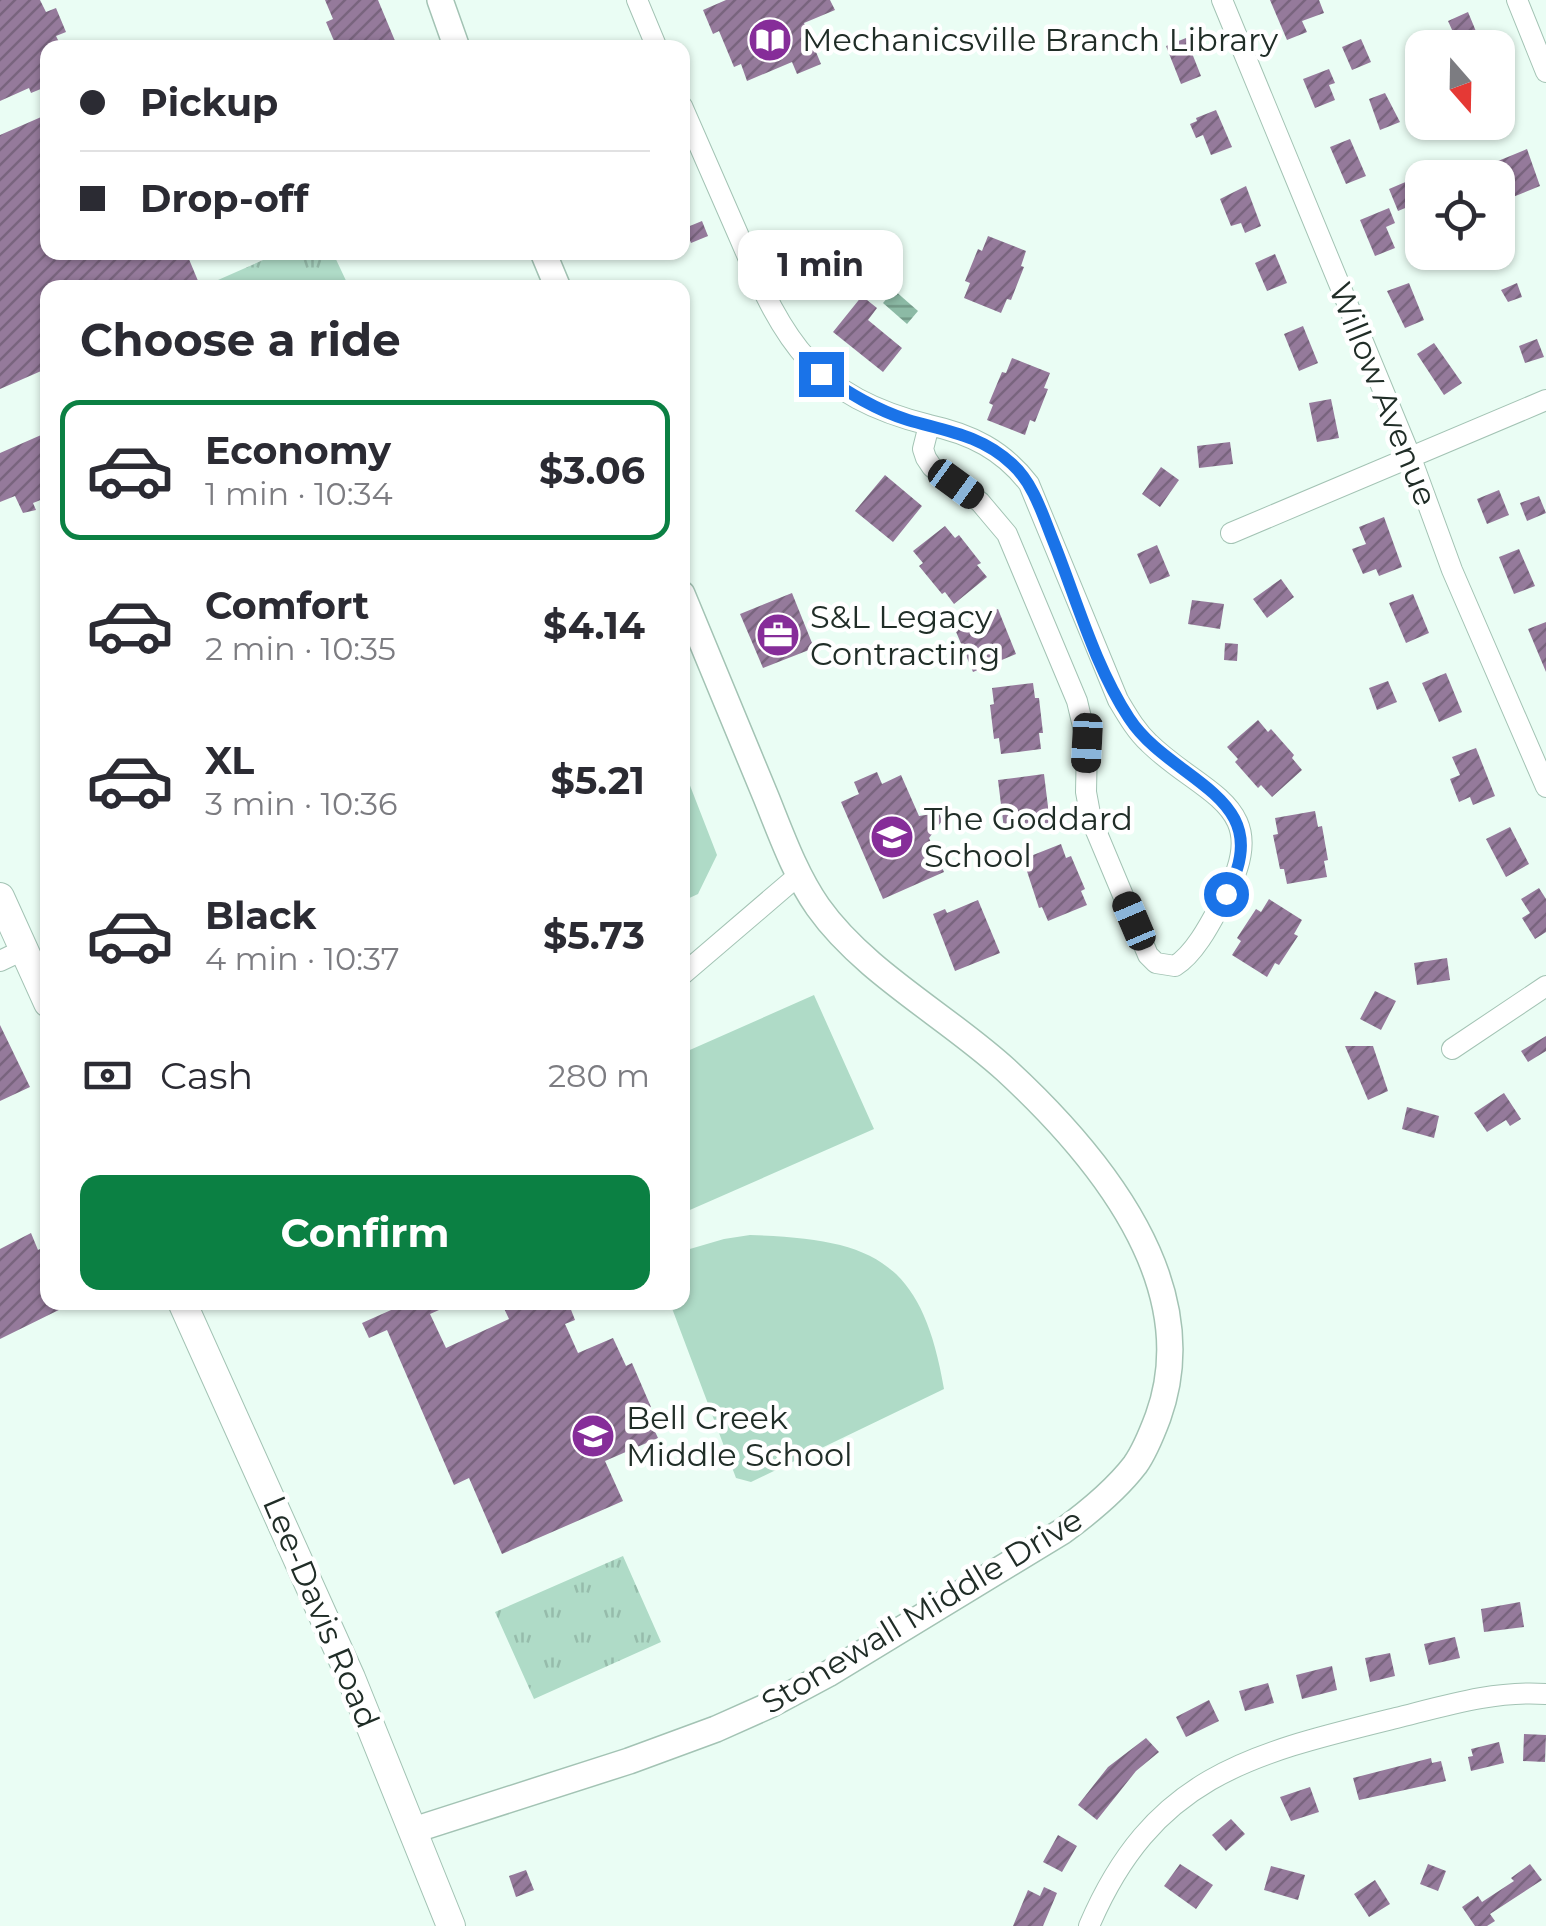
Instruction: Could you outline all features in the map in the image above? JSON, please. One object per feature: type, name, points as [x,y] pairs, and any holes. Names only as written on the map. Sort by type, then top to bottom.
[{"type":"main road","points":[[0,897],[12,955],[40,993]]},
{"type":"main road","name":"Lee-Davis Road","points":[[186,1310],[351,1678],[452,1926]]},
{"type":"street","points":[[440,0],[454,40]]},
{"type":"street","points":[[637,0],[654,40]]},
{"type":"street","name":"Willow Avenue","points":[[1222,0],[1411,458],[1452,570],[1546,787]]},
{"type":"street","points":[[1517,0],[1546,72]]},
{"type":"street","points":[[690,124],[770,307],[800,353],[821,374],[854,396],[884,411],[975,438],[1022,475],[1039,504],[1096,650],[1131,722],[1158,750],[1224,801],[1239,826],[1239,872],[1214,916],[1184,960],[1175,966],[1156,963],[1148,955],[1091,819],[1086,792],[1084,722],[1006,534],[980,502],[932,467],[923,450],[930,425]]},
{"type":"street","points":[[1231,534],[1546,400]]},
{"type":"street","name":"Stonewall Middle Drive","points":[[414,1830],[716,1729],[828,1674],[1062,1531],[1118,1485],[1136,1462],[1164,1401],[1170,1340],[1163,1294],[1154,1264],[1124,1210],[1094,1167],[1039,1102],[1005,1069],[860,952],[816,905],[690,613]]},
{"type":"street","points":[[690,968],[800,874]]},
{"type":"street","points":[[1452,1049],[1546,986]]},
{"type":"street","points":[[1089,1926],[1124,1860],[1143,1834],[1165,1810],[1218,1774],[1282,1747],[1337,1731],[1494,1696],[1546,1694]]},
{"type":"green space","points":[[263,260],[336,260],[346,280],[218,280]]},
{"type":"green space","points":[[690,786],[717,855],[698,894],[690,898]]},
{"type":"green space","points":[[814,995],[874,1129],[690,1210],[690,1050]]},
{"type":"green space","points":[[750,1235],[793,1237],[860,1251],[885,1265],[906,1285],[922,1311],[944,1389],[751,1482],[736,1478],[673,1310],[690,1310],[690,1249]]},
{"type":"green space","points":[[623,1556],[661,1642],[534,1699],[495,1612]]},
{"type":"shaded area","points":[[894,290],[918,311],[907,324],[883,303]]},
{"type":"building","points":[[0,0],[40,0],[46,12],[56,8],[66,32],[56,36],[58,40],[40,40],[40,89],[31,93],[29,88],[0,101]]},
{"type":"building","points":[[325,0],[378,0],[395,40],[334,40],[326,22],[333,19]]},
{"type":"building","name":"Mechanicsville Branch Library","points":[[726,0],[830,0],[835,10],[804,23],[821,64],[797,74],[792,62],[747,81],[741,64],[734,67],[719,31],[713,34],[703,10]]},
{"type":"building","points":[[1270,0],[1319,0],[1324,13],[1302,21],[1307,32],[1287,40]]},
{"type":"building","points":[[1468,12],[1475,30],[1452,30],[1448,21]]},
{"type":"building","points":[[1186,38],[1201,76],[1181,84],[1166,46]]},
{"type":"building","points":[[1361,39],[1371,62],[1352,70],[1342,47]]},
{"type":"building","points":[[1329,69],[1335,83],[1329,85],[1335,100],[1315,108],[1303,79]]},
{"type":"building","points":[[1385,93],[1400,122],[1380,130],[1369,99]]},
{"type":"building","points":[[1216,110],[1232,147],[1211,155],[1203,135],[1196,138],[1190,124]]},
{"type":"building","points":[[40,118],[40,260],[189,260],[198,280],[40,280],[40,372],[0,389],[0,135]]},
{"type":"building","points":[[1350,139],[1366,176],[1346,184],[1330,147]]},
{"type":"building","points":[[1527,149],[1540,186],[1515,196],[1515,160],[1500,160]]},
{"type":"building","points":[[1405,182],[1405,208],[1398,211],[1389,189]]},
{"type":"building","points":[[1246,186],[1261,226],[1245,233],[1241,223],[1231,226],[1220,199]]},
{"type":"building","points":[[1389,208],[1395,223],[1386,227],[1395,248],[1375,256],[1360,220]]},
{"type":"building","points":[[702,221],[708,236],[691,243],[690,226]]},
{"type":"building","points":[[988,236],[1026,251],[1011,300],[1007,299],[1001,313],[964,298],[970,283],[965,281]]},
{"type":"building","points":[[1275,254],[1287,283],[1267,291],[1255,263]]},
{"type":"building","points":[[1409,283],[1424,320],[1405,328],[1387,291]]},
{"type":"building","points":[[1517,283],[1522,297],[1508,302],[1501,290]]},
{"type":"building","points":[[862,296],[877,308],[868,320],[902,348],[883,372],[833,332]]},
{"type":"building","points":[[1303,326],[1318,363],[1299,371],[1284,334]]},
{"type":"building","points":[[1537,339],[1544,357],[1525,363],[1519,346]]},
{"type":"building","points":[[1434,343],[1462,383],[1444,395],[1417,354]]},
{"type":"building","points":[[1012,358],[1050,373],[1035,422],[1030,420],[1025,435],[987,420],[993,405],[989,403]]},
{"type":"building","points":[[1331,399],[1339,438],[1317,442],[1309,403]]},
{"type":"building","points":[[40,436],[40,500],[33,503],[36,510],[23,513],[15,496],[0,502],[0,453]]},
{"type":"building","points":[[1230,442],[1233,464],[1199,468],[1197,446]]},
{"type":"building","points":[[1161,467],[1179,480],[1160,507],[1142,494]]},
{"type":"building","points":[[885,475],[922,506],[893,542],[855,511]]},
{"type":"building","points":[[1499,490],[1509,515],[1487,524],[1477,499]]},
{"type":"building","points":[[1539,496],[1546,513],[1527,521],[1520,503]]},
{"type":"building","points":[[1384,517],[1402,567],[1379,576],[1376,569],[1363,574],[1352,549],[1366,544],[1359,527]]},
{"type":"building","points":[[945,526],[955,538],[959,535],[987,577],[954,604],[919,566],[923,563],[913,551]]},
{"type":"building","points":[[1157,545],[1170,576],[1150,584],[1137,554]]},
{"type":"building","points":[[1519,549],[1535,586],[1514,594],[1499,557]]},
{"type":"building","points":[[1281,579],[1294,597],[1267,618],[1253,599]]},
{"type":"building","points":[[792,593],[814,648],[763,668],[740,614]]},
{"type":"building","points":[[1413,594],[1429,633],[1406,643],[1389,603]]},
{"type":"building","points":[[1192,600],[1224,604],[1220,629],[1188,624]]},
{"type":"building","points":[[998,609],[1016,654],[973,672],[954,627]]},
{"type":"building","points":[[1546,622],[1546,672],[1528,629]]},
{"type":"building","points":[[1225,643],[1238,644],[1237,661],[1224,660]]},
{"type":"building","points":[[1446,673],[1462,712],[1439,722],[1422,683]]},
{"type":"building","points":[[1388,681],[1397,702],[1377,710],[1369,688]]},
{"type":"building","points":[[1033,683],[1035,698],[1039,698],[1041,749],[1001,754],[999,738],[994,739],[992,688]]},
{"type":"building","points":[[1258,720],[1294,755],[1292,758],[1302,770],[1272,797],[1261,785],[1258,788],[1227,747]]},
{"type":"building","points":[[1476,748],[1495,796],[1473,805],[1470,797],[1459,802],[1450,779],[1460,775],[1452,757]]},
{"type":"building","name":"The Goddard School","points":[[877,772],[882,784],[901,775],[919,816],[939,813],[942,821],[929,838],[944,872],[883,899],[841,802],[859,794],[854,782]]},
{"type":"building","points":[[1044,774],[1050,823],[1004,829],[998,780]]},
{"type":"building","points":[[1315,811],[1318,827],[1322,826],[1327,877],[1287,884],[1273,835],[1278,834],[1275,818]]},
{"type":"building","points":[[1510,827],[1529,864],[1506,877],[1486,839]]},
{"type":"building","points":[[1061,844],[1066,858],[1071,856],[1085,889],[1081,891],[1087,905],[1048,921],[1042,907],[1039,908],[1023,859]]},
{"type":"building","points":[[1539,888],[1546,899],[1546,932],[1535,939],[1522,918],[1530,913],[1521,899]]},
{"type":"building","points":[[1269,899],[1302,920],[1294,934],[1298,936],[1267,977],[1232,955],[1241,941],[1237,938],[1256,909],[1261,912]]},
{"type":"building","points":[[978,900],[1000,953],[955,971],[933,914],[945,909],[947,913]]},
{"type":"building","points":[[1447,958],[1450,980],[1417,985],[1414,963]]},
{"type":"building","points":[[1375,991],[1396,1001],[1381,1030],[1360,1019]]},
{"type":"building","points":[[0,1025],[30,1087],[0,1101]]},
{"type":"building","points":[[1546,1036],[1546,1051],[1528,1062],[1521,1051]]},
{"type":"building","points":[[1345,1046],[1373,1046],[1388,1091],[1368,1100]]},
{"type":"building","points":[[1504,1093],[1521,1119],[1510,1126],[1506,1120],[1487,1132],[1474,1113]]},
{"type":"building","points":[[1407,1107],[1439,1116],[1434,1138],[1402,1129]]},
{"type":"building","points":[[31,1233],[40,1249],[40,1310],[59,1310],[0,1339],[0,1249]]},
{"type":"building","points":[[391,1310],[439,1310],[430,1314],[446,1348],[509,1319],[505,1310],[571,1310],[575,1320],[565,1324],[578,1353],[613,1338],[626,1366],[632,1363],[651,1407],[645,1410],[658,1438],[605,1461],[623,1501],[502,1554],[469,1478],[454,1485],[387,1330],[369,1338],[362,1323]]},
{"type":"building","points":[[1520,1602],[1524,1627],[1484,1632],[1481,1609]]},
{"type":"building","points":[[1455,1637],[1460,1658],[1429,1665],[1424,1644]]},
{"type":"building","points":[[1390,1653],[1395,1676],[1370,1682],[1365,1658]]},
{"type":"building","points":[[1332,1666],[1337,1690],[1302,1699],[1296,1675]]},
{"type":"building","points":[[1268,1683],[1274,1703],[1245,1711],[1239,1691]]},
{"type":"building","points":[[1209,1700],[1219,1721],[1186,1737],[1176,1717]]},
{"type":"building","points":[[1524,1734],[1546,1735],[1545,1762],[1523,1761]]},
{"type":"building","points":[[1146,1738],[1159,1752],[1136,1771],[1097,1820],[1078,1805],[1108,1767]]},
{"type":"building","points":[[1499,1742],[1504,1763],[1471,1771],[1471,1749]]},
{"type":"building","points":[[1431,1758],[1432,1763],[1441,1761],[1446,1781],[1359,1800],[1353,1778]]},
{"type":"building","points":[[1310,1787],[1319,1812],[1291,1821],[1280,1797]]},
{"type":"building","points":[[1231,1819],[1245,1834],[1226,1851],[1212,1835]]},
{"type":"building","points":[[1058,1835],[1077,1846],[1062,1872],[1043,1862]]},
{"type":"building","points":[[1180,1864],[1213,1885],[1196,1909],[1164,1886]]},
{"type":"building","points":[[1428,1864],[1446,1871],[1438,1891],[1420,1884]]},
{"type":"building","points":[[1530,1864],[1542,1880],[1490,1914],[1495,1921],[1475,1926],[1462,1907],[1478,1896],[1482,1902],[1514,1881],[1511,1878]]},
{"type":"building","points":[[1271,1866],[1305,1875],[1298,1900],[1264,1890]]},
{"type":"building","points":[[526,1870],[534,1890],[516,1897],[509,1876]]},
{"type":"building","points":[[1375,1880],[1390,1904],[1369,1917],[1354,1894]]},
{"type":"building","points":[[1044,1887],[1057,1893],[1043,1926],[1013,1926],[1028,1890],[1040,1896]]},
{"type":"place","name":"Mechanicsville Branch Library","points":[[770,40]]},
{"type":"place","name":"S&L Legacy Contracting","points":[[778,635]]},
{"type":"place","name":"The Goddard School","points":[[892,837]]},
{"type":"place","name":"Bell Creek Middle School","points":[[593,1436]]},
{"type":"route","points":[[821,374],[884,411],[975,438],[1015,466],[1039,504],[1089,633],[1131,722],[1168,759],[1224,801],[1239,826],[1242,859],[1226,894]]}]
